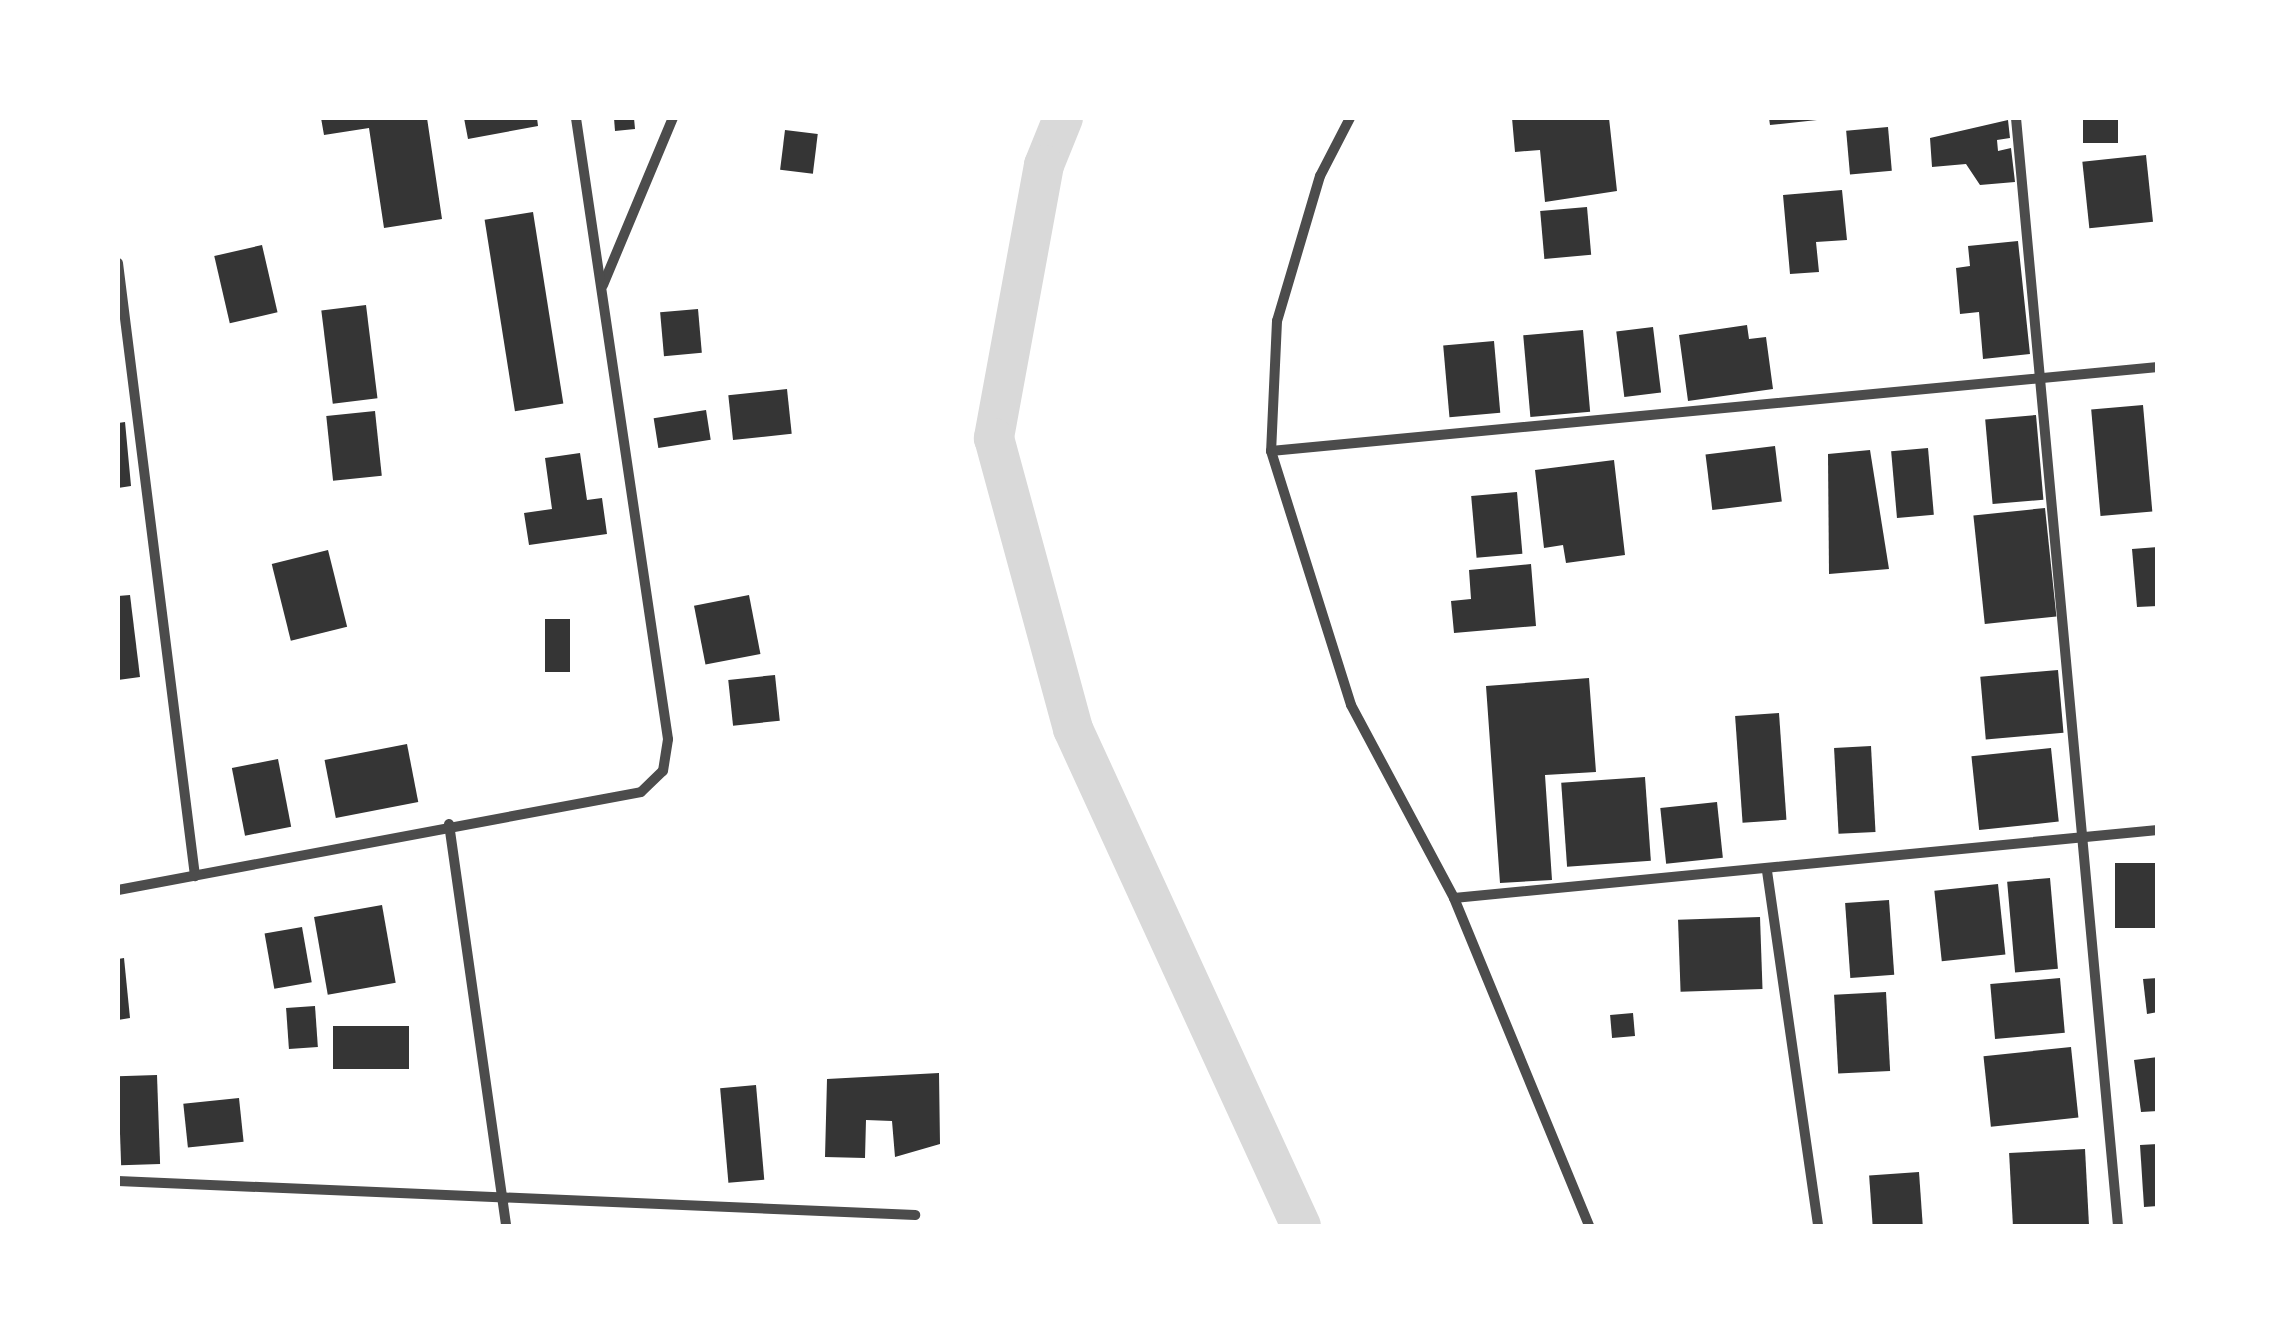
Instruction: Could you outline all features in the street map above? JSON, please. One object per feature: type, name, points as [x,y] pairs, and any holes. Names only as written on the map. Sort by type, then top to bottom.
[{"type":"street","points":[[118,890],[449,824],[641,792],[663,771],[668,739],[576,118]]},
{"type":"street","points":[[602,286],[673,118]]},
{"type":"street","points":[[1350,118],[1320,176],[1277,321],[1272,451],[1351,705],[1454,898],[1589,1226]]},
{"type":"street","points":[[2016,118],[2046,378],[2077,838],[2118,1226]]},
{"type":"street","points":[[118,263],[195,876]]},
{"type":"street","points":[[1272,451],[2158,367]]},
{"type":"street","points":[[449,824],[506,1226]]},
{"type":"street","points":[[1454,898],[1767,872],[2158,830]]},
{"type":"street","points":[[1767,872],[1818,1226]]},
{"type":"street","points":[[118,1181],[916,1215]]},
{"type":"building","points":[[321,118],[427,118],[442,219],[384,228],[369,128],[324,135]]},
{"type":"building","points":[[464,118],[537,118],[538,126],[468,139]]},
{"type":"building","points":[[614,118],[634,118],[635,129],[615,131]]},
{"type":"building","points":[[1512,118],[1609,118],[1617,191],[1545,202],[1540,150],[1515,152]]},
{"type":"building","points":[[1769,118],[1817,118],[1817,120],[1770,125]]},
{"type":"building","points":[[2083,118],[2118,118],[2118,143],[2083,143]]},
{"type":"building","points":[[2008,120],[2010,138],[1997,140],[1998,151],[2011,148],[2015,182],[1980,185],[1966,164],[1932,167],[1930,138]]},
{"type":"building","points":[[1888,127],[1892,171],[1850,174],[1846,131]]},
{"type":"building","points":[[785,130],[818,134],[813,174],[780,170]]},
{"type":"building","points":[[2146,155],[2153,222],[2089,228],[2082,162]]},
{"type":"building","points":[[1842,190],[1847,240],[1816,242],[1819,272],[1790,274],[1783,195]]},
{"type":"building","points":[[1587,207],[1591,255],[1544,259],[1540,211]]},
{"type":"building","points":[[533,212],[563,404],[515,411],[485,220]]},
{"type":"building","points":[[2018,241],[2030,354],[1983,359],[1979,312],[1960,314],[1956,268],[1970,266],[1968,246]]},
{"type":"building","points":[[262,245],[278,312],[230,323],[214,256]]},
{"type":"building","points":[[366,305],[377,398],[333,404],[321,310]]},
{"type":"building","points":[[698,309],[702,353],[664,356],[660,312]]},
{"type":"building","points":[[1747,325],[1749,339],[1766,337],[1773,389],[1688,401],[1679,335]]},
{"type":"building","points":[[1653,327],[1661,393],[1624,397],[1616,332]]},
{"type":"building","points":[[1583,330],[1590,412],[1530,417],[1523,335]]},
{"type":"building","points":[[1494,341],[1500,413],[1449,417],[1443,345]]},
{"type":"building","points":[[787,389],[792,434],[733,440],[728,395]]},
{"type":"building","points":[[2143,405],[2152,512],[2101,516],[2091,410]]},
{"type":"building","points":[[706,410],[711,440],[658,448],[654,418]]},
{"type":"building","points":[[375,411],[382,476],[333,481],[326,416]]},
{"type":"building","points":[[2036,415],[2043,500],[1993,504],[1985,419]]},
{"type":"building","points":[[125,422],[131,486],[118,488],[118,423]]},
{"type":"building","points":[[1775,446],[1782,502],[1712,510],[1706,455]]},
{"type":"building","points":[[1928,448],[1934,515],[1897,518],[1891,451]]},
{"type":"building","points":[[1870,450],[1889,569],[1829,574],[1828,454]]},
{"type":"building","points":[[580,453],[587,500],[602,498],[607,534],[529,545],[524,513],[552,509],[545,458]]},
{"type":"building","points":[[1614,460],[1625,555],[1566,563],[1563,545],[1544,548],[1535,470]]},
{"type":"building","points":[[1517,492],[1522,554],[1477,558],[1471,496]]},
{"type":"building","points":[[2045,508],[2056,616],[1985,624],[1973,516]]},
{"type":"building","points":[[2158,547],[2158,606],[2137,607],[2132,549]]},
{"type":"building","points":[[328,550],[347,627],[291,641],[272,564]]},
{"type":"building","points":[[1531,564],[1536,626],[1454,633],[1451,601],[1471,599],[1469,570]]},
{"type":"building","points":[[130,595],[140,677],[118,680],[118,596]]},
{"type":"building","points":[[749,595],[760,654],[705,665],[694,606]]},
{"type":"building","points":[[545,619],[570,619],[570,672],[545,672]]},
{"type":"building","points":[[2058,670],[2063,733],[1986,740],[1980,677]]},
{"type":"building","points":[[775,675],[780,721],[733,726],[728,680]]},
{"type":"building","points":[[1589,678],[1596,772],[1545,775],[1552,880],[1500,883],[1486,686]]},
{"type":"building","points":[[1779,713],[1786,820],[1743,823],[1735,716]]},
{"type":"building","points":[[407,744],[418,802],[336,818],[325,760]]},
{"type":"building","points":[[1871,746],[1876,832],[1839,834],[1834,748]]},
{"type":"building","points":[[2051,748],[2059,822],[1979,830],[1971,756]]},
{"type":"building","points":[[278,759],[291,827],[245,836],[232,768]]},
{"type":"building","points":[[1645,777],[1651,861],[1567,867],[1561,783]]},
{"type":"building","points":[[1717,802],[1723,858],[1666,864],[1660,808]]},
{"type":"building","points":[[2115,863],[2158,863],[2158,928],[2115,928]]},
{"type":"building","points":[[2050,878],[2058,969],[2015,972],[2007,882]]},
{"type":"building","points":[[1998,884],[2005,955],[1942,961],[1934,891]]},
{"type":"building","points":[[1889,900],[1894,975],[1850,978],[1845,903]]},
{"type":"building","points":[[382,905],[396,983],[328,995],[314,917]]},
{"type":"building","points":[[1760,917],[1763,989],[1681,992],[1678,920]]},
{"type":"building","points":[[302,927],[312,982],[274,989],[265,934]]},
{"type":"building","points":[[124,958],[130,1018],[118,1020],[118,959]]},
{"type":"building","points":[[2060,978],[2065,1033],[1995,1039],[1990,984]]},
{"type":"building","points":[[2158,978],[2158,1012],[2147,1014],[2143,979]]},
{"type":"building","points":[[1886,992],[1890,1071],[1838,1074],[1834,995]]},
{"type":"building","points":[[315,1006],[318,1047],[289,1049],[286,1008]]},
{"type":"building","points":[[1633,1013],[1635,1036],[1612,1038],[1610,1015]]},
{"type":"building","points":[[333,1026],[409,1026],[409,1069],[333,1069]]},
{"type":"building","points":[[2071,1047],[2078,1118],[1991,1127],[1983,1056]]},
{"type":"building","points":[[2158,1057],[2158,1111],[2141,1112],[2134,1060]]},
{"type":"building","points":[[939,1073],[940,1144],[895,1157],[892,1121],[866,1120],[865,1158],[825,1157],[827,1079]]},
{"type":"building","points":[[157,1075],[160,1164],[121,1165],[118,1076]]},
{"type":"building","points":[[756,1085],[764,1180],[728,1183],[720,1088]]},
{"type":"building","points":[[239,1098],[244,1142],[188,1148],[183,1104]]},
{"type":"building","points":[[2158,1144],[2158,1206],[2144,1207],[2140,1145]]},
{"type":"building","points":[[2085,1149],[2089,1226],[2013,1226],[2009,1153]]},
{"type":"building","points":[[1919,1172],[1923,1226],[1873,1226],[1869,1175]]},
{"type":"waterway","points":[[1063,118],[1044,165],[994,438],[1073,729],[1301,1226]]}]
